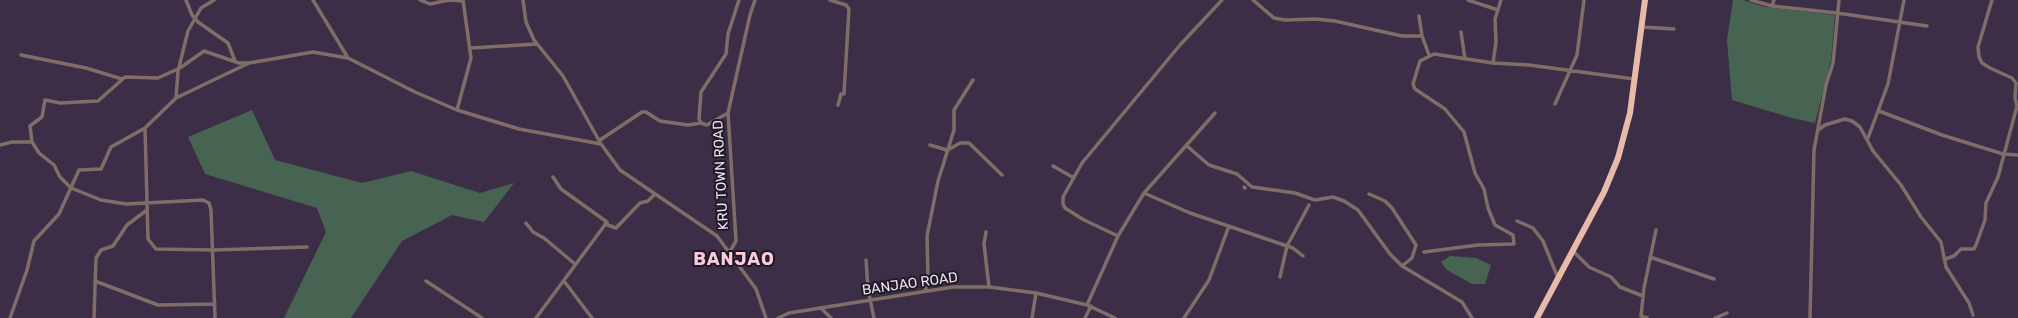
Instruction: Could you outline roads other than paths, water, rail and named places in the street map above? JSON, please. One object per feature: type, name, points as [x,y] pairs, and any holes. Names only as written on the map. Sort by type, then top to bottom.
[{"type":"highway","points":[[1537,318],[1604,192],[1618,158],[1630,113],[1645,0]]},
{"type":"street","points":[[186,0],[194,18],[215,35],[228,43],[235,62]]},
{"type":"street","points":[[176,98],[180,68],[188,31],[201,8],[214,0]]},
{"type":"street","points":[[313,0],[348,58]]},
{"type":"street","points":[[420,0],[430,4],[449,0],[463,0],[471,48],[470,65],[457,110]]},
{"type":"street","points":[[522,0],[526,22],[537,44],[563,76],[600,142],[620,170],[717,236],[756,289],[766,318]]},
{"type":"street","points":[[701,123],[699,119],[701,92],[726,54],[728,34],[739,0]]},
{"type":"street","name":"KRU TOWN ROAD","points":[[729,253],[736,241],[728,113],[750,15],[755,0]]},
{"type":"street","points":[[830,0],[846,5],[849,9],[843,94],[838,105]]},
{"type":"street","points":[[1118,236],[1084,220],[1065,208],[1062,200],[1082,164],[1180,45],[1222,0]]},
{"type":"street","points":[[1253,0],[1274,18],[1285,20],[1316,19],[1334,21],[1402,36],[1422,36]]},
{"type":"street","points":[[1468,0],[1498,10]]},
{"type":"street","points":[[1493,63],[1496,42],[1495,19],[1501,0]]},
{"type":"street","points":[[1555,104],[1577,55],[1584,0]]},
{"type":"street","points":[[1751,0],[1772,6],[1837,13],[1927,26]]},
{"type":"street","points":[[1772,6],[1774,0]]},
{"type":"street","points":[[1810,318],[1814,150],[1826,85],[1833,63],[1839,0]]},
{"type":"street","points":[[1868,138],[1888,84],[1898,22],[1904,0]]},
{"type":"street","points":[[1945,259],[1954,256],[1961,249],[1974,249],[1976,245],[1985,220],[1986,203],[1998,177],[2017,106],[2015,98],[2016,83],[2012,78],[1982,63],[1979,57],[1978,47],[1992,0]]},
{"type":"street","points":[[1418,16],[1422,36],[1429,56]]},
{"type":"street","points":[[1641,27],[1674,29]]},
{"type":"street","points":[[1462,32],[1465,58]]},
{"type":"street","points":[[471,48],[537,44]]},
{"type":"street","points":[[215,318],[211,210],[209,202],[203,200],[126,204],[101,200],[71,188],[60,177],[54,165],[38,153],[32,142],[30,126],[42,117],[44,100],[60,103],[98,101],[126,77],[158,78],[180,68],[204,51],[235,62],[249,63],[313,52],[348,58],[409,89],[457,110],[519,129],[600,142],[642,112],[646,112],[660,121],[688,125],[701,123],[707,125],[728,113]]},
{"type":"street","points":[[1424,252],[1478,245],[1514,244],[1513,235],[1496,225],[1488,208],[1484,189],[1475,173],[1464,132],[1445,109],[1415,89],[1413,84],[1420,61],[1434,54],[1493,63],[1571,70],[1634,79]]},
{"type":"street","points":[[21,56],[86,68],[122,79]]},
{"type":"street","points":[[10,318],[27,270],[34,241],[59,214],[79,170],[101,169],[111,148],[145,128],[176,98],[249,63]]},
{"type":"street","points":[[925,291],[928,278],[927,236],[946,151],[954,130],[954,110],[973,80]]},
{"type":"street","points":[[1879,111],[1942,135],[2003,154],[2018,155]]},
{"type":"street","points":[[1085,318],[1118,236],[1144,193],[1215,113]]},
{"type":"street","points":[[1818,131],[1825,125],[1845,119],[1860,127],[1868,138],[1873,151],[1901,185],[1921,216],[1941,242],[1946,267],[1969,303],[1973,315]]},
{"type":"street","points":[[145,128],[148,239],[156,249],[213,250],[307,247]]},
{"type":"street","points":[[0,145],[12,142],[32,142]]},
{"type":"street","points":[[930,145],[946,151],[960,143],[969,143],[1002,174]]},
{"type":"street","points":[[1187,146],[1208,165],[1237,174],[1252,187],[1295,193],[1315,200],[1333,197],[1344,201],[1358,210],[1390,254],[1402,266],[1417,277],[1462,302],[1472,318]]},
{"type":"street","points":[[1053,166],[1074,178]]},
{"type":"street","points":[[536,318],[607,222],[561,189],[553,177]]},
{"type":"street","points":[[1144,193],[1190,213],[1287,246],[1303,256]]},
{"type":"street","points":[[605,224],[616,228],[640,203],[648,201],[654,194]]},
{"type":"street","points":[[1369,194],[1385,201],[1392,208],[1416,245],[1412,258],[1402,266]]},
{"type":"street","points":[[1280,277],[1287,246],[1309,205]]},
{"type":"street","points":[[94,318],[96,258],[101,250],[113,246],[127,225],[148,210]]},
{"type":"street","points":[[1517,221],[1533,228],[1543,241],[1558,278]]},
{"type":"street","points":[[526,223],[533,232],[544,238],[575,264]]},
{"type":"street","points":[[1184,318],[1210,280],[1229,226]]},
{"type":"street","points":[[1647,318],[1641,316],[1643,296],[1656,230]]},
{"type":"street","points":[[986,232],[984,244],[989,287]]},
{"type":"street","points":[[1573,251],[1589,267],[1611,277],[1620,288],[1643,296]]},
{"type":"street","points":[[1650,257],[1714,280]]},
{"type":"street","points":[[866,260],[870,301],[874,318]]},
{"type":"street","points":[[95,281],[158,305],[215,304]]},
{"type":"street","points":[[426,281],[482,318]]},
{"type":"street","points":[[564,281],[592,318]]},
{"type":"street","name":"BANJAO ROAD","points":[[778,318],[789,313],[925,291],[953,287],[989,287],[1036,293],[1089,306],[1115,318]]},
{"type":"street","points":[[1032,318],[1036,293]]},
{"type":"street","points":[[821,308],[831,318]]},
{"type":"street","points":[[1715,318],[1727,314]]},
{"type":"district","name":"BANJAO","points":[[734,260]]}]
